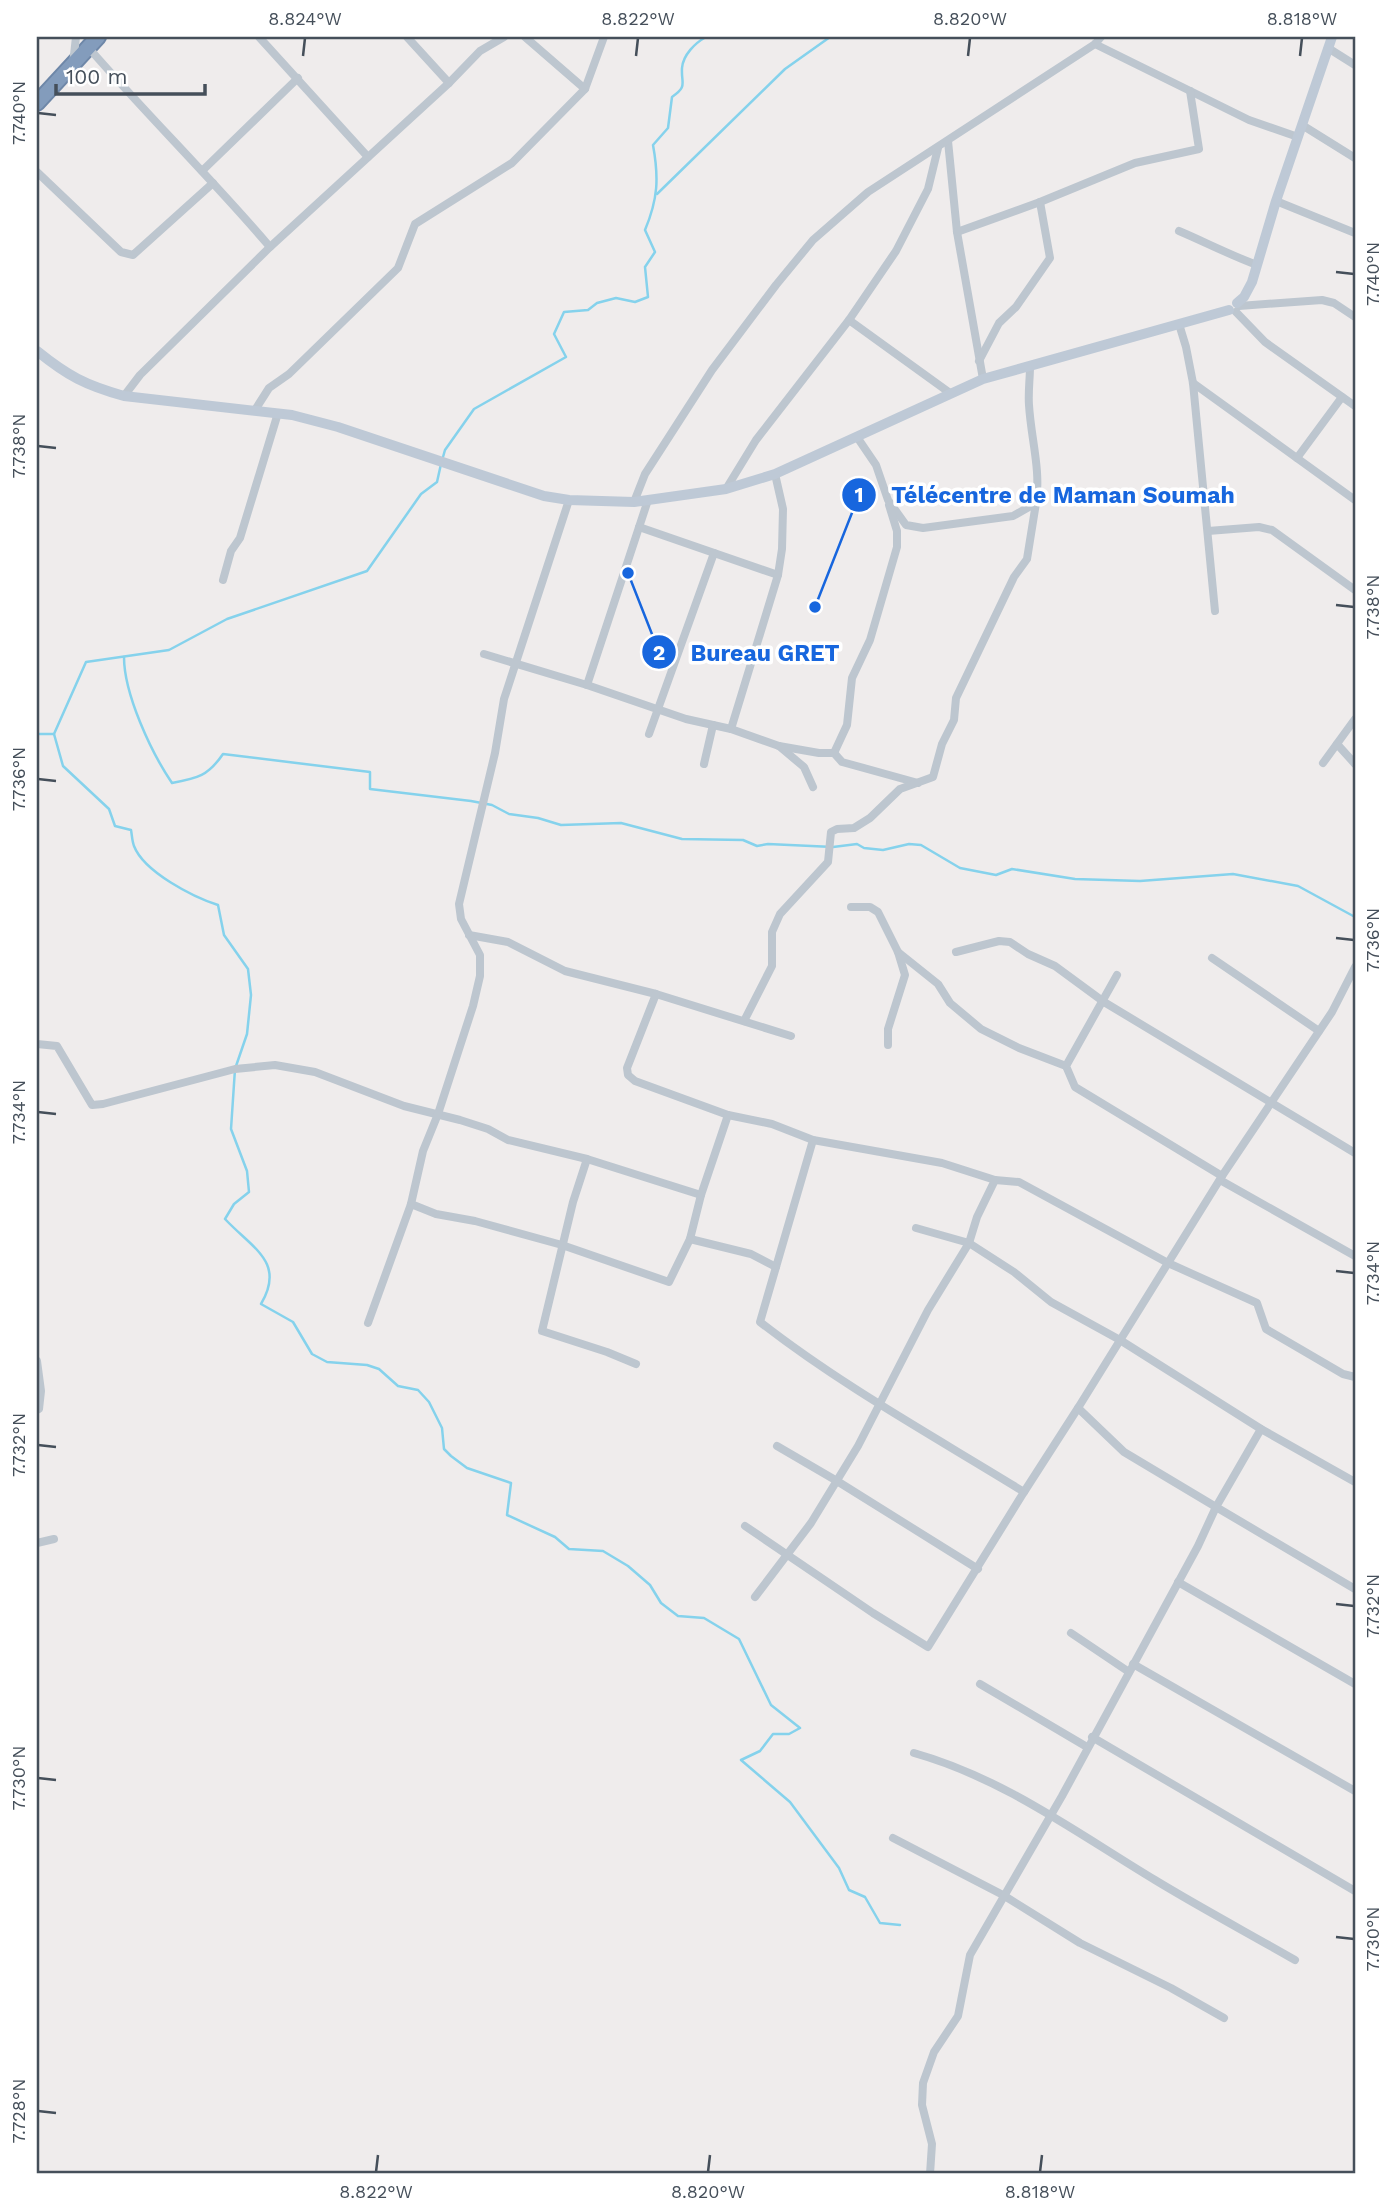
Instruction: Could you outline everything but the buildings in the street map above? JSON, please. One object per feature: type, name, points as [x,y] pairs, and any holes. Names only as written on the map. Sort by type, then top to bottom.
[{"type":"highway","points":[[37,103],[93,42]]},
{"type":"street","points":[[73,64],[76,37]]},
{"type":"street","points":[[259,37],[368,157]]},
{"type":"street","points":[[407,37],[449,83]]},
{"type":"street","points":[[124,396],[140,375],[270,247],[449,83],[480,51],[504,37]]},
{"type":"street","points":[[525,37],[585,89]]},
{"type":"street","points":[[255,410],[269,388],[289,374],[398,268],[415,224],[512,163],[585,89],[604,37]]},
{"type":"street","points":[[634,502],[645,474],[712,370],[813,240],[868,192],[1098,40],[1249,120],[1298,137]]},
{"type":"street","points":[[93,42],[131,97],[270,247]]},
{"type":"street","points":[[1235,307],[1244,297],[1257,265],[1330,43],[1355,65]]},
{"type":"street","points":[[202,171],[298,78]]},
{"type":"street","points":[[957,232],[1135,163],[1199,149],[1190,91]]},
{"type":"street","points":[[1302,125],[1355,159]]},
{"type":"street","points":[[948,141],[957,232],[983,379]]},
{"type":"street","points":[[726,489],[756,440],[849,320],[895,251],[928,189],[938,148]]},
{"type":"street","points":[[37,172],[121,252],[133,255],[213,184]]},
{"type":"street","points":[[1276,201],[1355,233]]},
{"type":"street","points":[[979,361],[999,323],[1016,307],[1050,258],[1040,202]]},
{"type":"street","points":[[1179,231],[1257,265]]},
{"type":"street","points":[[37,351],[65,374],[124,396],[278,413],[338,427],[544,496],[569,500],[634,502],[726,489],[775,474],[983,379],[1235,307],[1322,300],[1334,303],[1355,317]]},
{"type":"street","points":[[1235,307],[1265,342],[1355,406]]},
{"type":"street","points":[[849,320],[950,393]]},
{"type":"street","points":[[1179,324],[1193,383],[1215,611]]},
{"type":"street","points":[[744,1021],[772,966],[772,932],[780,914],[828,862],[831,832],[837,828],[855,828],[870,818],[900,789],[933,777],[942,744],[954,720],[956,698],[1014,577],[1027,559],[1036,503],[1037,467],[1029,405],[1030,366]]},
{"type":"street","points":[[1193,383],[1355,500]]},
{"type":"street","points":[[1297,458],[1342,397]]},
{"type":"street","points":[[223,580],[231,551],[240,538],[278,413]]},
{"type":"street","points":[[834,753],[847,725],[852,678],[870,640],[897,547],[897,531],[876,466],[857,437]]},
{"type":"street","points":[[731,729],[778,575],[782,550],[783,509],[775,474]]},
{"type":"street","points":[[368,1324],[411,1204],[423,1151],[438,1114],[473,1006],[480,976],[480,955],[461,919],[459,904],[492,765],[504,699],[569,500]]},
{"type":"street","points":[[587,685],[648,500]]},
{"type":"street","points":[[888,500],[906,525],[923,528],[1013,516],[1036,503]]},
{"type":"street","points":[[639,527],[778,575]]},
{"type":"street","points":[[1208,531],[1259,527],[1272,530],[1355,590]]},
{"type":"street","points":[[649,734],[715,553]]},
{"type":"street","points":[[484,654],[779,746],[834,753],[842,762],[920,783]]},
{"type":"street","points":[[1323,764],[1355,719]]},
{"type":"street","points":[[704,764],[713,725]]},
{"type":"street","points":[[1337,744],[1355,764]]},
{"type":"street","points":[[779,746],[804,767],[813,787]]},
{"type":"street","points":[[851,907],[870,907],[878,912],[898,952],[905,975],[888,1029],[888,1045]]},
{"type":"street","points":[[469,935],[508,942],[565,971],[656,994],[792,1036]]},
{"type":"street","points":[[956,952],[999,941],[1010,942],[1028,954],[1055,966],[1104,1002],[1355,1153]]},
{"type":"street","points":[[898,952],[938,984],[950,1003],[981,1029],[1019,1048],[1066,1066],[1075,1087],[1221,1178],[1355,1256]]},
{"type":"street","points":[[1212,958],[1319,1031]]},
{"type":"street","points":[[745,1526],[928,1647],[1221,1178],[1332,1012],[1355,967]]},
{"type":"street","points":[[1066,1066],[1117,975]]},
{"type":"street","points":[[656,994],[627,1068],[628,1075],[635,1081],[728,1115],[772,1124],[813,1140],[942,1163],[995,1180],[1019,1182],[1168,1263],[1257,1303],[1266,1329],[1343,1374],[1355,1377]]},
{"type":"street","points":[[37,1044],[57,1046],[92,1105],[235,1069],[275,1065],[315,1072],[404,1106],[488,1129],[508,1140],[587,1159],[701,1195]]},
{"type":"street","points":[[411,1204],[436,1214],[475,1221],[562,1245],[668,1282],[690,1239],[701,1195],[728,1115]]},
{"type":"street","points":[[813,1140],[760,1322],[796,1350],[1024,1492]]},
{"type":"street","points":[[587,1159],[562,1245],[542,1331],[636,1364]]},
{"type":"street","points":[[755,1597],[811,1523],[837,1481],[881,1404],[928,1310],[969,1243],[977,1217],[995,1180]]},
{"type":"street","points":[[916,1228],[969,1243],[1034,1286],[1051,1303],[1120,1340],[1261,1429],[1355,1482]]},
{"type":"street","points":[[690,1239],[751,1254],[776,1267]]},
{"type":"street","points":[[37,1361],[41,1391],[37,1410]]},
{"type":"street","points":[[1078,1408],[1124,1452],[1355,1590]]},
{"type":"street","points":[[930,2174],[932,2144],[922,2105],[923,2083],[934,2052],[958,2017],[970,1955],[1050,1815],[1261,1429]]},
{"type":"street","points":[[777,1446],[978,1569]]},
{"type":"street","points":[[37,1543],[54,1539]]},
{"type":"street","points":[[1178,1582],[1355,1684]]},
{"type":"street","points":[[1071,1633],[1129,1672]]},
{"type":"street","points":[[1133,1664],[1355,1791]]},
{"type":"street","points":[[980,1684],[1087,1747]]},
{"type":"street","points":[[1093,1737],[1355,1891]]},
{"type":"street","points":[[914,1753],[951,1764],[1013,1793],[1157,1882],[1295,1960]]},
{"type":"street","points":[[893,1838],[1003,1895],[1080,1943],[1171,1988],[1224,2018]]},
{"type":"waterway","points":[[443,457],[445,450],[474,409],[566,357],[554,334],[564,312],[588,310],[597,303],[616,298],[635,302],[648,297],[645,267],[655,252],[645,230],[653,208],[656,188],[653,145],[668,128],[672,97],[683,84],[682,68],[687,54],[706,37]]},
{"type":"waterway","points":[[657,194],[785,69],[830,37]]},
{"type":"waterway","points":[[37,734],[54,734],[86,662],[169,650],[227,619],[367,571],[421,494],[437,482],[441,464]]},
{"type":"waterway","points":[[124,657],[125,672],[140,722],[172,783],[202,775],[223,754],[370,772],[370,789],[471,801],[492,805],[509,814],[561,825],[621,823],[682,839],[743,840],[757,846],[768,844],[833,847],[857,844],[864,848],[883,850],[909,844],[921,845],[960,868],[996,875],[1012,869],[1075,879],[1140,881],[1233,874],[1298,886],[1355,917]]},
{"type":"waterway","points":[[54,734],[63,766],[109,809],[115,826],[131,830],[139,856],[170,882],[218,905],[224,935],[248,969],[251,995],[247,1034],[235,1069],[231,1129],[247,1171],[249,1192],[234,1204],[225,1219],[255,1248],[268,1266],[268,1289],[261,1304],[293,1322],[312,1354],[327,1362],[367,1365],[379,1369],[398,1386],[418,1390],[429,1402],[442,1428],[444,1449],[467,1468],[511,1483],[507,1515],[555,1537],[569,1549],[603,1551],[628,1566],[650,1585],[661,1603],[678,1616],[704,1618],[739,1639],[771,1705],[800,1728],[789,1734],[773,1734],[760,1751],[741,1760],[790,1802],[839,1868],[849,1890],[865,1897],[880,1923],[900,1925]]},
{"type":"place","name":"Bureau GRET","points":[[628,573]]},
{"type":"place","name":"Télécentre de Maman Soumah","points":[[815,607]]}]
